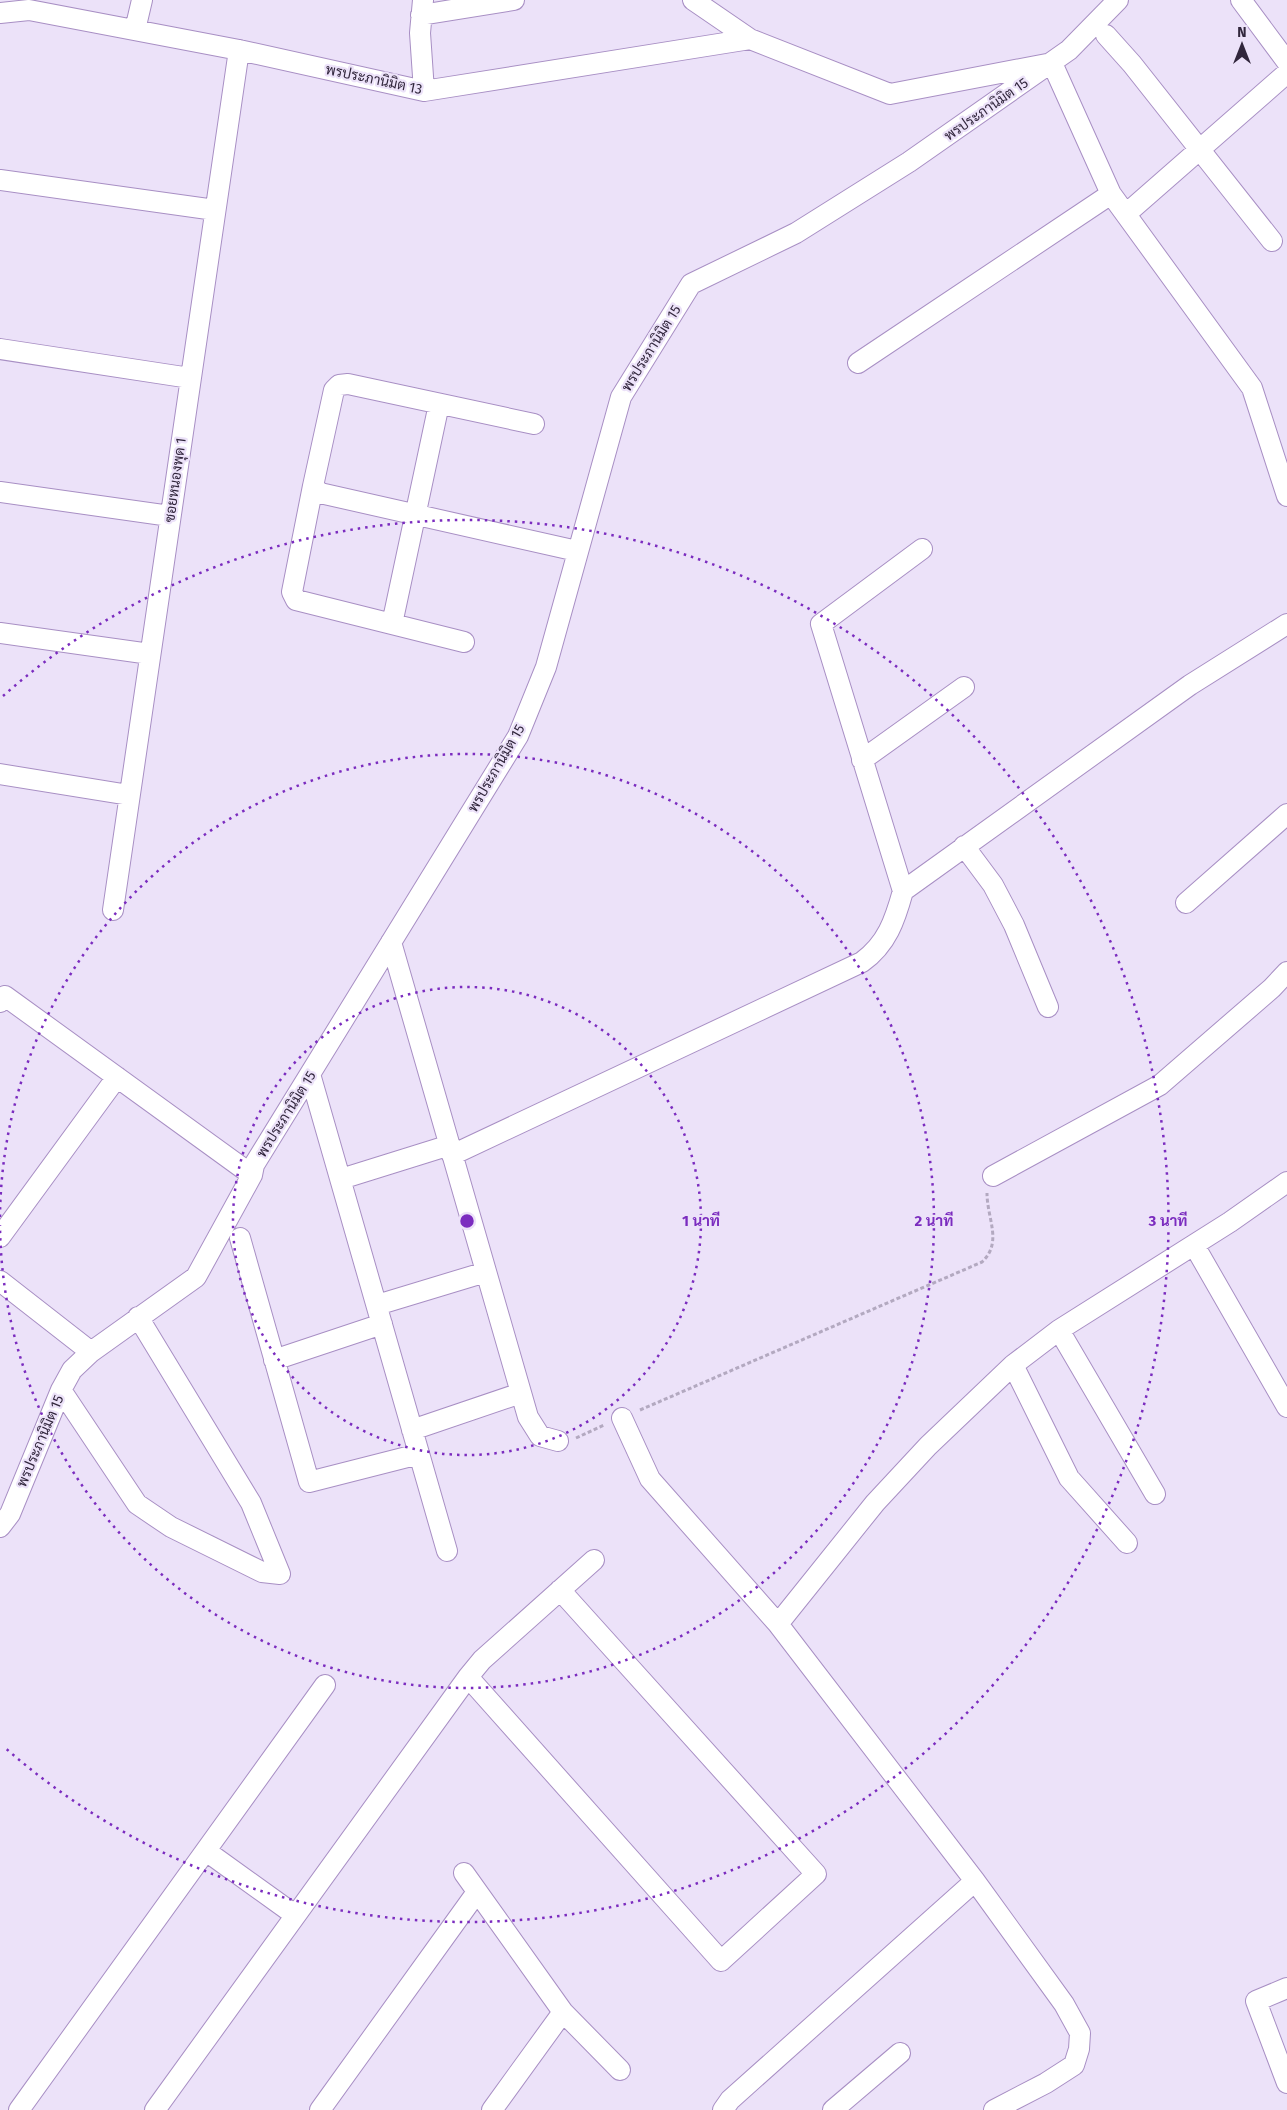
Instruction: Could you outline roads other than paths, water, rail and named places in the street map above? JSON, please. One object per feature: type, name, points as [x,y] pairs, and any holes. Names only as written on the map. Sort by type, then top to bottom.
[{"type":"street","points":[[135,30],[142,0]]},
{"type":"street","points":[[424,91],[420,33],[422,8],[514,0]]},
{"type":"street","points":[[694,0],[750,39],[890,94],[1052,63],[1111,194],[1252,388],[1287,496]]},
{"type":"street","name":"พรประภานิมิต 15","points":[[0,1527],[10,1514],[72,1370],[91,1352],[196,1277],[252,1175],[254,1165],[518,736],[546,667],[621,397],[691,284],[796,233],[908,162],[1052,63],[1088,32],[1118,0]]},
{"type":"street","points":[[1241,0],[1287,62]]},
{"type":"street","name":"พรประภานิมิต 13","points":[[0,13],[28,10],[239,50],[424,91],[750,39]]},
{"type":"street","points":[[1106,35],[1132,64],[1272,241]]},
{"type":"street","name":"ซอยหนองพุด 1","points":[[113,910],[239,50]]},
{"type":"street","points":[[1126,214],[1287,73]]},
{"type":"street","points":[[0,180],[215,210]]},
{"type":"street","points":[[858,364],[1111,194]]},
{"type":"street","points":[[0,349],[190,378]]},
{"type":"street","points":[[464,642],[298,601],[292,595],[313,486],[335,387],[348,384],[534,424]]},
{"type":"street","points":[[392,624],[439,404]]},
{"type":"street","points":[[313,486],[320,493],[577,551]]},
{"type":"street","points":[[0,492],[170,516]]},
{"type":"street","points":[[903,891],[821,624],[922,549]]},
{"type":"street","points":[[340,1179],[451,1150],[862,962],[882,945],[889,933],[903,891],[1190,686],[1287,624]]},
{"type":"street","points":[[0,633],[150,654]]},
{"type":"street","points":[[862,760],[964,687]]},
{"type":"street","points":[[0,774],[129,795]]},
{"type":"street","points":[[1186,903],[1287,814]]},
{"type":"street","points":[[964,846],[993,885],[1014,925],[1048,1007]]},
{"type":"street","points":[[391,942],[528,1417],[536,1432],[544,1439],[558,1441]]},
{"type":"street","points":[[993,1176],[1160,1085],[1272,988],[1287,972]]},
{"type":"street","points":[[0,1002],[5,996],[252,1175]]},
{"type":"street","points":[[310,1074],[447,1551]]},
{"type":"street","points":[[0,1237],[117,1077]]},
{"type":"street","points":[[778,1624],[875,1503],[928,1446],[1013,1365],[1059,1330],[1287,1182]]},
{"type":"street","points":[[240,1238],[309,1482],[419,1454]]},
{"type":"street","points":[[1194,1244],[1287,1407]]},
{"type":"street","points":[[274,1360],[379,1314],[486,1272]]},
{"type":"street","points":[[0,1281],[91,1352]]},
{"type":"street","points":[[62,1390],[137,1504],[171,1528],[262,1572],[280,1574],[251,1503],[138,1317]]},
{"type":"street","points":[[1059,1330],[1155,1494]]},
{"type":"street","points":[[1013,1365],[1069,1478],[1127,1543]]},
{"type":"street","points":[[412,1430],[521,1393]]},
{"type":"street","points":[[622,1418],[650,1479],[778,1624],[975,1881],[1064,2004],[1080,2033],[1079,2049],[1074,2065],[1046,2083],[994,2110]]},
{"type":"street","points":[[155,2110],[468,1677],[482,1660],[594,1560]]},
{"type":"street","points":[[468,1677],[721,1961],[816,1874],[560,1590]]},
{"type":"street","points":[[19,2110],[325,1685]]},
{"type":"street","points":[[206,1851],[295,1915]]},
{"type":"street","points":[[464,1873],[563,2012],[620,2070]]},
{"type":"street","points":[[723,2110],[730,2100],[975,1881]]},
{"type":"street","points":[[320,2110],[477,1892]]},
{"type":"street","points":[[1287,1988],[1256,2001],[1287,2083]]},
{"type":"street","points":[[492,2110],[563,2012]]},
{"type":"street","points":[[833,2110],[900,2053]]}]
